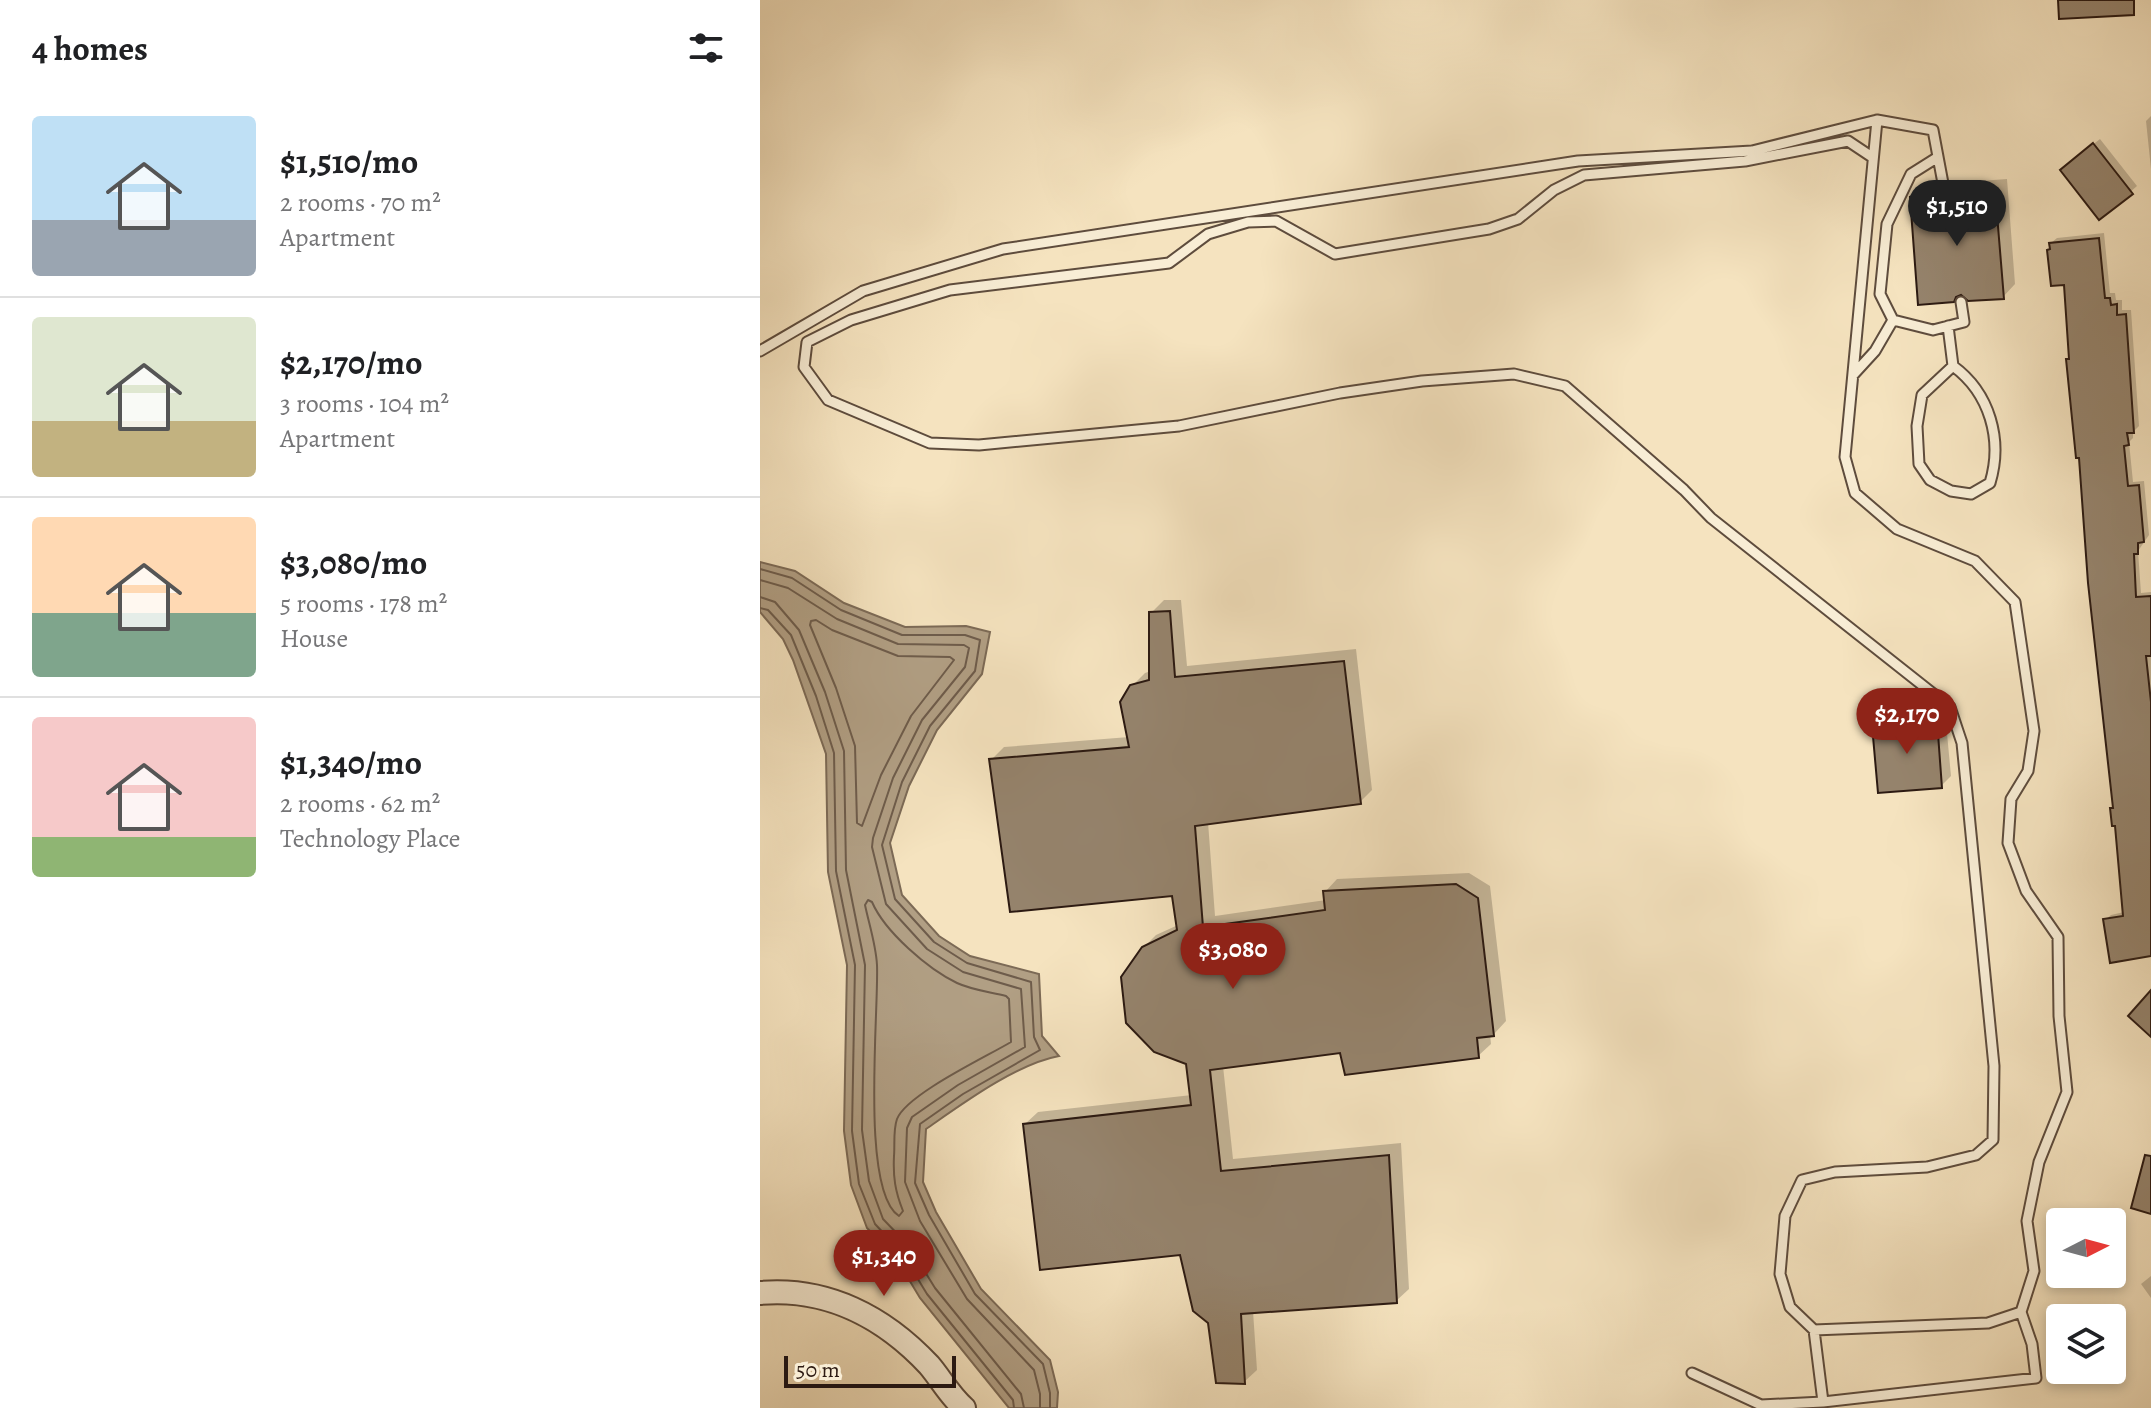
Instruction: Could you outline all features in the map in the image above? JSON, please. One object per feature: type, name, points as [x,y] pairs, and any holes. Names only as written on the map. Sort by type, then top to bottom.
[{"type":"street","points":[[760,1293],[810,1294],[849,1305],[880,1322],[907,1342],[964,1408]]},
{"type":"lane","points":[[1692,1373],[1761,1405],[1823,1402],[2036,1378],[2032,1344],[2021,1312],[2034,1271],[2027,1221],[2039,1162],[2067,1092],[2059,1016],[2058,937],[2026,891],[2008,843],[2011,799],[2028,771],[2034,731],[2015,602],[1975,561],[1897,529],[1855,493],[1845,457],[1877,120]]},
{"type":"lane","points":[[760,351],[863,291],[1003,249],[1578,161],[1752,151],[1877,120],[1933,130],[1945,194]]},
{"type":"lane","points":[[1823,1402],[1814,1330],[1790,1307],[1780,1274],[1785,1216],[1802,1180],[1835,1172],[1927,1167],[1976,1155],[1993,1140],[1994,1066],[1962,743],[1950,707],[1711,518],[1684,490],[1565,386],[1514,374],[1422,381],[1340,393],[1179,426],[979,445],[930,443],[828,400],[804,367],[807,342],[851,320],[950,290],[1169,263],[1208,234],[1248,222],[1276,221],[1335,254],[1489,229],[1518,219],[1554,190],[1584,175],[1745,161],[1848,141],[1872,157]]},
{"type":"lane","points":[[1938,157],[1911,174],[1887,224],[1880,294],[1893,320],[1933,330],[1964,322],[1961,302]]},
{"type":"lane","points":[[1853,375],[1875,351],[1893,320]]},
{"type":"lane","points":[[1948,326],[1953,366],[1970,378],[1982,398],[1995,432],[1996,462],[1990,483],[1971,494],[1951,491],[1930,480],[1919,464],[1917,426],[1922,395],[1953,366]]},
{"type":"lane","points":[[1814,1330],[1988,1323],[2021,1312]]},
{"type":"water","points":[[760,562],[795,571],[844,603],[905,627],[966,626],[990,632],[982,674],[937,730],[909,786],[890,843],[902,895],[939,936],[970,956],[1039,974],[1042,1036],[1059,1056],[1042,1060],[1008,1076],[926,1129],[923,1182],[936,1212],[981,1289],[1050,1360],[1058,1392],[1057,1408],[1009,1408],[920,1298],[896,1258],[867,1228],[851,1185],[844,1131],[847,965],[828,872],[826,754],[793,660],[783,639],[760,612]]},
{"type":"building","points":[[2058,0],[2134,0],[2134,15],[2059,19]]},
{"type":"building","points":[[2093,143],[2133,194],[2099,220],[2060,170]]},
{"type":"building","points":[[1995,190],[2004,299],[1968,301],[1961,295],[1954,302],[1918,305],[1910,197],[1937,194],[1946,201],[1952,193]]},
{"type":"building","points":[[2099,238],[2105,298],[2110,298],[2111,305],[2117,304],[2117,315],[2126,314],[2134,433],[2127,433],[2129,445],[2124,446],[2128,486],[2139,485],[2144,542],[2138,543],[2138,554],[2134,554],[2136,597],[2151,596],[2151,656],[2146,656],[2151,702],[2151,956],[2110,963],[2103,919],[2123,916],[2088,583],[2079,458],[2076,458],[2066,359],[2069,359],[2064,285],[2051,286],[2047,250],[2050,249],[2049,243]]},
{"type":"building","points":[[1170,611],[1175,677],[1344,661],[1361,804],[1195,826],[1203,927],[1325,910],[1323,891],[1456,884],[1478,898],[1494,1036],[1477,1038],[1479,1058],[1345,1075],[1340,1053],[1210,1070],[1221,1171],[1389,1155],[1397,1303],[1241,1314],[1245,1384],[1216,1383],[1208,1323],[1193,1311],[1180,1255],[1040,1270],[1023,1124],[1191,1105],[1186,1064],[1154,1052],[1126,1023],[1121,977],[1142,947],[1177,930],[1172,896],[1010,912],[989,759],[1129,747],[1120,702],[1130,685],[1149,680],[1149,612]]},
{"type":"building","points":[[1937,720],[1942,788],[1878,793],[1872,725]]},
{"type":"building","points":[[2151,990],[2151,1037],[2128,1016]]},
{"type":"building","points":[[2145,1155],[2151,1156],[2151,1214],[2131,1208]]}]
